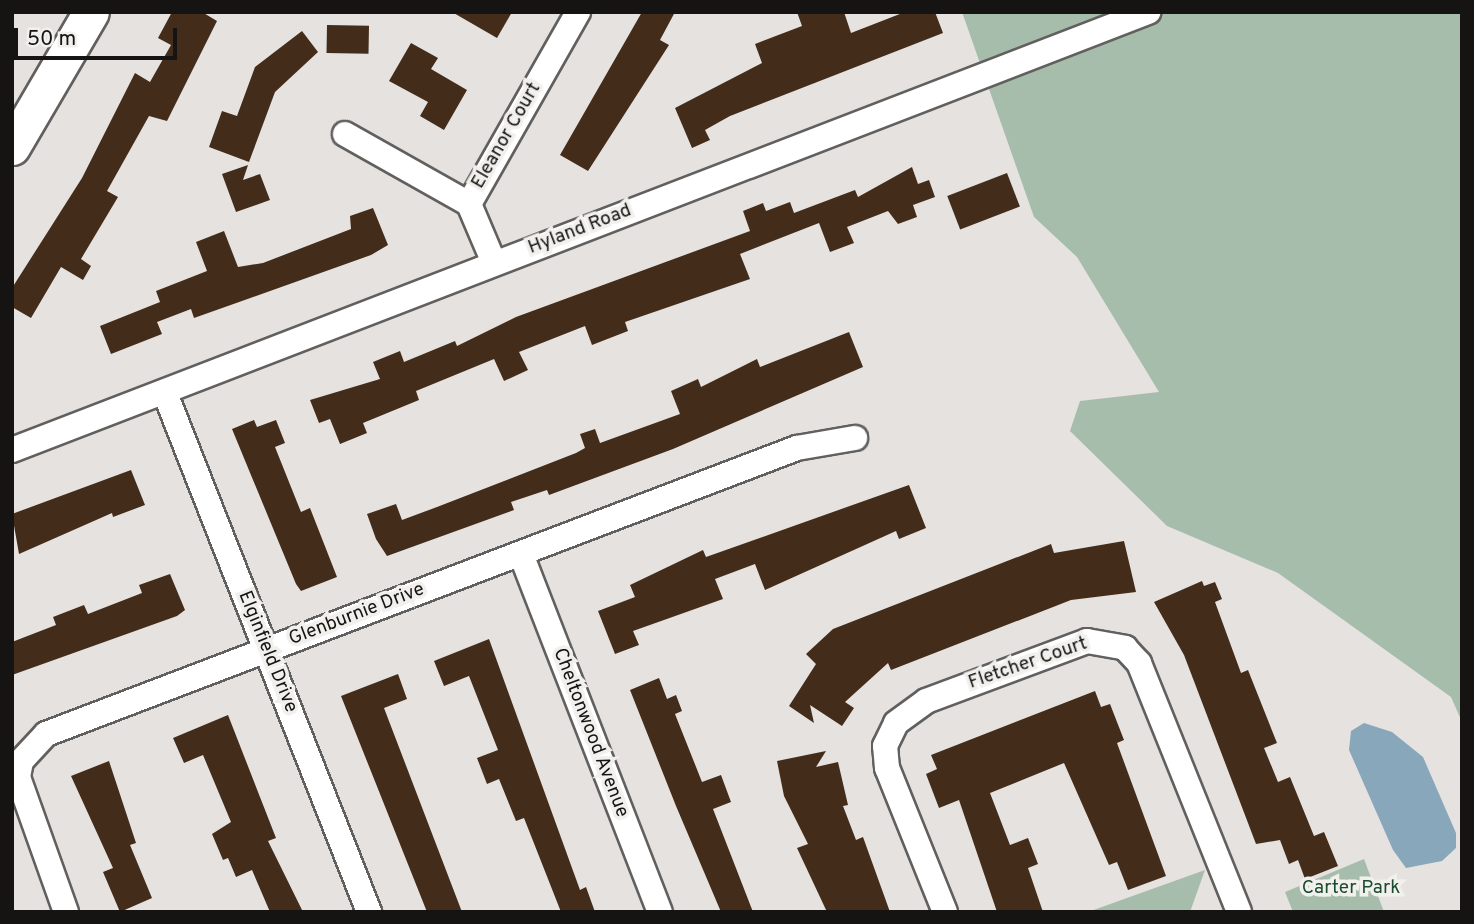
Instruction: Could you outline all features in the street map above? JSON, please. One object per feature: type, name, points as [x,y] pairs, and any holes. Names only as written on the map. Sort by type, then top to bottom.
[{"type":"main road","points":[[12,148],[91,12]]},
{"type":"street","name":"Eleanor Court","points":[[494,263],[469,204],[578,12]]},
{"type":"street","name":"Hyland Road","points":[[12,450],[1148,12]]},
{"type":"street","points":[[345,134],[469,204]]},
{"type":"street","name":"Elginfield Drive","points":[[165,393],[369,912]]},
{"type":"street","name":"Glenburnie Drive","points":[[66,912],[20,794],[21,761],[31,746],[46,734],[797,447],[855,438]]},
{"type":"street","name":"Cheltonwood Avenue","points":[[521,554],[660,912]]},
{"type":"street","name":"Fletcher Court","points":[[945,912],[887,768],[885,746],[896,723],[926,701],[1087,640],[1125,648],[1139,663],[1238,912]]},
{"type":"green space","points":[[962,12],[1462,12],[1462,722],[1451,697],[1278,573],[1167,526],[1070,431],[1080,401],[1159,392],[1077,257],[1034,217]]},
{"type":"green space","name":"Carter Park","points":[[1364,859],[1384,912],[1293,912],[1285,892]]},
{"type":"green space","points":[[1205,870],[1190,912],[1088,912]]},
{"type":"water","points":[[1364,723],[1392,732],[1423,757],[1456,833],[1456,848],[1442,861],[1406,868],[1393,850],[1349,750],[1351,731]]},
{"type":"building","points":[[172,12],[202,12],[217,21],[167,121],[149,116],[107,191],[118,197],[81,259],[91,266],[83,280],[61,267],[31,318],[12,307],[12,288],[82,178],[135,73],[150,82],[171,45],[158,38]]},
{"type":"building","points":[[452,12],[512,12],[497,38]]},
{"type":"building","points":[[642,12],[675,12],[660,40],[669,45],[588,171],[560,155]]},
{"type":"building","points":[[797,12],[844,12],[851,33],[905,12],[935,12],[943,33],[730,116],[705,130],[710,140],[692,148],[675,108],[762,63],[755,44],[802,26]]},
{"type":"building","points":[[327,25],[369,26],[369,54],[327,53]]},
{"type":"building","points":[[302,31],[318,52],[275,92],[249,162],[209,147],[222,111],[237,116],[255,67]]},
{"type":"building","points":[[411,43],[438,58],[431,69],[467,90],[444,130],[420,116],[428,102],[389,81]]},
{"type":"building","points":[[248,165],[243,180],[260,174],[270,200],[236,212],[222,174]]},
{"type":"building","points":[[912,167],[918,184],[929,180],[935,197],[913,205],[917,217],[898,224],[888,211],[847,227],[854,243],[830,252],[819,223],[740,254],[750,279],[625,322],[628,331],[592,345],[585,326],[519,352],[528,370],[504,381],[494,359],[416,391],[419,400],[363,423],[367,433],[340,444],[330,419],[319,423],[310,400],[380,379],[373,362],[400,351],[404,362],[455,341],[457,346],[516,317],[750,231],[743,211],[763,203],[766,211],[790,202],[794,213],[855,190],[858,197]]},
{"type":"building","points":[[1007,173],[1020,207],[960,230],[947,196]]},
{"type":"building","points":[[373,208],[388,245],[371,255],[194,318],[191,309],[157,322],[162,334],[111,354],[100,326],[160,302],[156,291],[207,271],[196,242],[224,231],[238,267],[263,263],[351,229],[350,216]]},
{"type":"building","points":[[849,332],[863,367],[673,449],[549,495],[547,490],[511,502],[514,510],[387,556],[376,539],[367,514],[396,504],[402,520],[437,507],[576,453],[585,448],[580,434],[595,429],[600,443],[680,414],[671,391],[698,379],[701,387],[757,359],[760,367]]},
{"type":"building","points":[[254,420],[257,427],[276,420],[285,443],[275,447],[301,512],[310,508],[337,577],[301,591],[296,584],[232,429]]},
{"type":"building","points":[[131,470],[145,505],[113,517],[112,513],[19,554],[12,514]]},
{"type":"building","points":[[909,485],[926,528],[899,539],[896,531],[765,590],[755,564],[715,579],[723,599],[633,631],[639,645],[615,654],[598,611],[635,597],[630,585],[703,550],[706,557]]},
{"type":"building","points":[[1124,541],[1136,592],[1071,600],[891,670],[888,663],[845,702],[854,708],[842,726],[810,705],[814,723],[789,706],[816,664],[806,654],[833,629],[1051,544],[1054,553]]},
{"type":"building","points":[[170,574],[185,610],[177,616],[12,675],[12,642],[56,625],[53,617],[84,605],[88,614],[142,593],[139,585]]},
{"type":"building","points":[[1202,581],[1204,586],[1215,582],[1222,599],[1215,602],[1241,673],[1248,670],[1277,743],[1264,748],[1278,782],[1290,777],[1314,836],[1324,832],[1338,866],[1305,879],[1298,860],[1289,864],[1280,840],[1256,844],[1184,655],[1154,602]]},
{"type":"building","points":[[489,639],[580,890],[586,887],[595,912],[561,912],[524,818],[516,821],[499,779],[487,784],[477,758],[498,750],[469,676],[444,686],[434,661]]},
{"type":"building","points":[[398,674],[407,699],[384,708],[462,912],[427,912],[341,696]]},
{"type":"building","points":[[659,678],[667,699],[676,695],[682,711],[675,714],[702,782],[721,775],[731,802],[713,809],[753,912],[721,912],[676,806],[630,690]]},
{"type":"building","points":[[1095,691],[1101,707],[1110,704],[1124,740],[1117,743],[1166,876],[1128,890],[1117,862],[1109,865],[1064,763],[990,793],[1010,845],[1028,838],[1038,864],[1028,868],[1043,912],[997,912],[959,800],[939,808],[926,774],[937,769],[931,755]]},
{"type":"building","points":[[228,715],[276,838],[268,841],[303,912],[270,912],[252,870],[236,877],[228,858],[223,860],[212,834],[231,822],[203,755],[184,763],[173,738]]},
{"type":"building","points":[[826,751],[816,767],[838,762],[848,805],[843,806],[856,840],[863,837],[890,912],[827,912],[797,848],[808,844],[784,796],[777,761]]},
{"type":"building","points":[[109,761],[136,843],[130,845],[152,898],[120,912],[103,872],[113,868],[71,776]]}]
